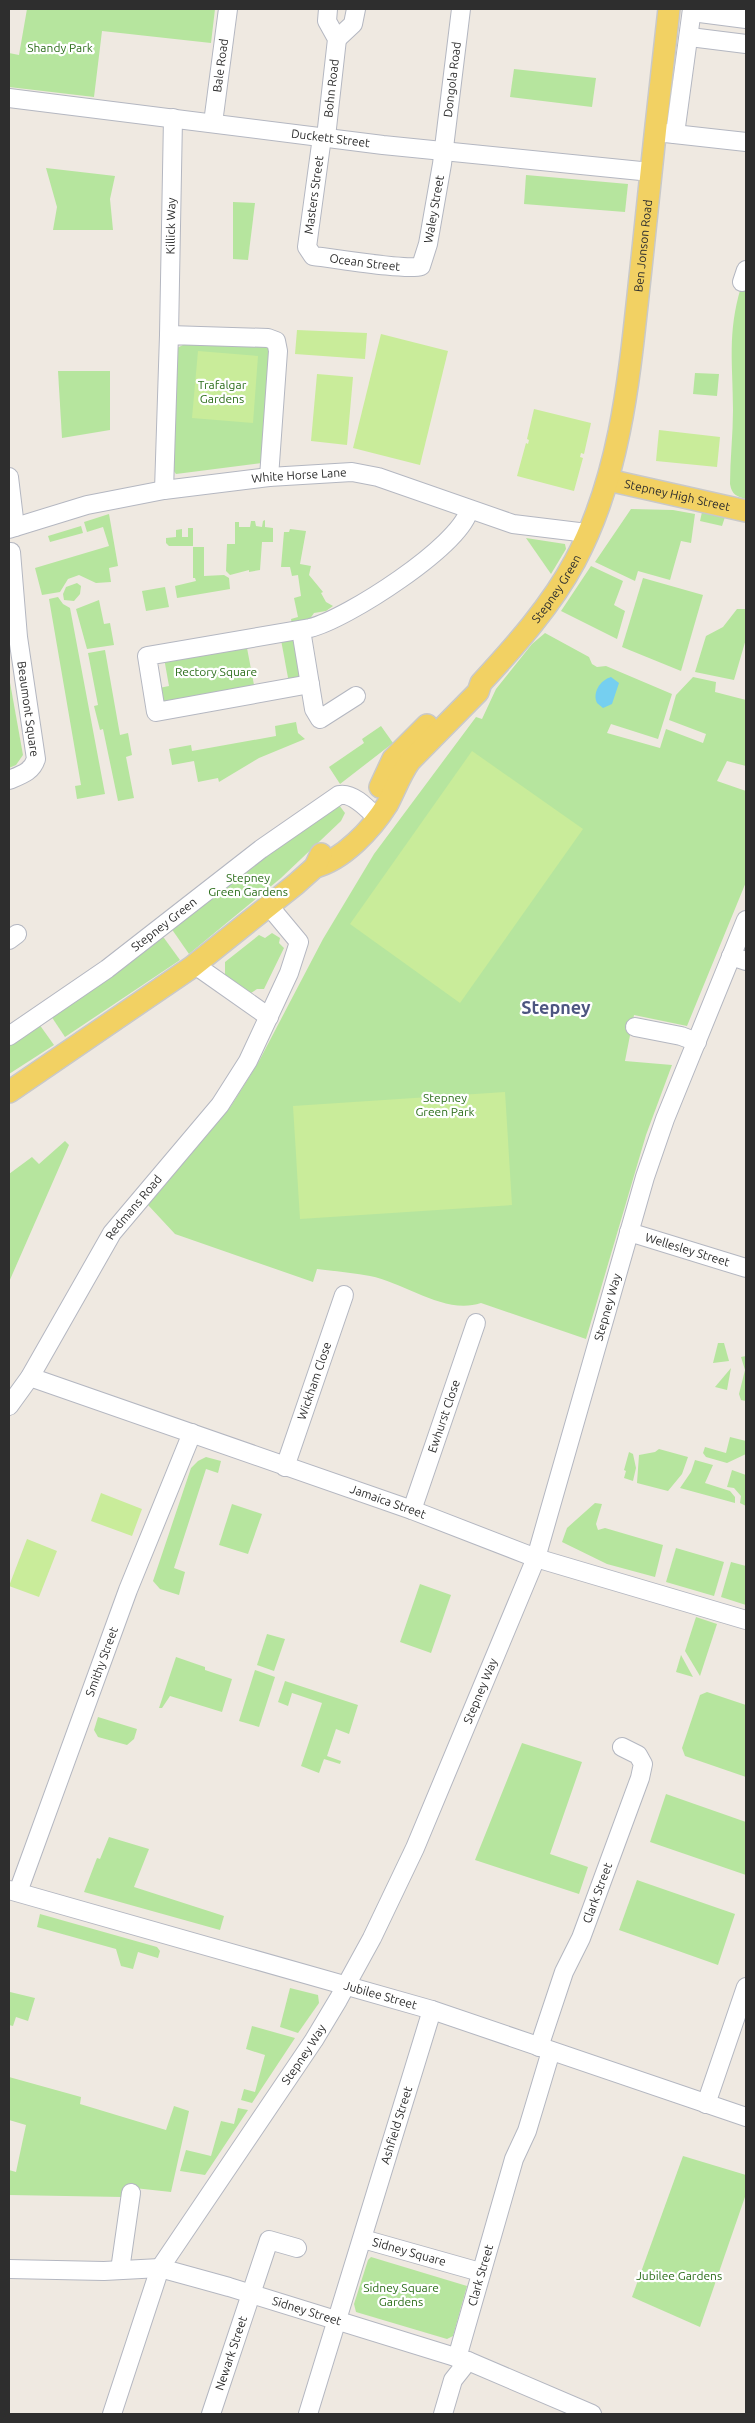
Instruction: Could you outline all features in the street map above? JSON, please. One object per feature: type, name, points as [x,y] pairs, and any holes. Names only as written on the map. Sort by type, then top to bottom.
[{"type":"main road","name":"Ben Jonson Road","points":[[608,480],[626,397],[651,172],[665,133],[669,9]]},
{"type":"main road","name":"Stepney High Street","points":[[608,480],[746,511]]},
{"type":"main road","name":"Stepney Green","points":[[9,1092],[195,965],[269,906],[315,866],[320,856],[373,814],[393,759],[400,750],[472,686],[481,683],[546,605],[575,560],[608,480]]},
{"type":"street","name":"Bale Road","points":[[213,123],[228,9]]},
{"type":"street","name":"Bohn Road","points":[[324,137],[337,38],[327,21],[328,9]]},
{"type":"street","points":[[337,38],[353,24],[356,9]]},
{"type":"street","name":"Dongola Road","points":[[444,152],[461,9]]},
{"type":"street","points":[[746,18],[692,10],[690,37],[665,133],[746,142]]},
{"type":"street","points":[[690,37],[746,44]]},
{"type":"street","name":"Duckett Street","points":[[9,98],[444,152],[651,172]]},
{"type":"street","name":"Killick Way","points":[[169,335],[173,118]]},
{"type":"street","name":"Masters Street","points":[[309,252],[307,247],[324,137]]},
{"type":"street","name":"Waley Street","points":[[421,266],[428,244],[444,152]]},
{"type":"street","name":"Ocean Street","points":[[309,252],[313,256],[413,268],[421,266]]},
{"type":"street","points":[[164,490],[169,335],[268,338],[276,341],[278,351],[269,477]]},
{"type":"street","name":"White Horse Lane","points":[[12,528],[100,501],[164,490],[269,477],[352,472],[365,474],[513,524],[587,533]]},
{"type":"street","points":[[9,477],[12,528]]},
{"type":"street","points":[[310,684],[156,712],[146,656],[301,630],[329,622],[387,589],[408,573],[464,524],[469,510]]},
{"type":"street","name":"Beaumont Square","points":[[9,780],[28,772],[34,766],[36,759],[14,654],[12,552]]},
{"type":"street","points":[[301,630],[314,710],[320,719],[356,696]]},
{"type":"street","name":"Stepney Green","points":[[9,1036],[107,969],[260,849],[334,798],[343,794],[348,796],[373,814]]},
{"type":"street","name":"Redmans Road","points":[[9,1406],[30,1377],[112,1233],[220,1105],[248,1061],[297,953],[299,942],[269,906]]},
{"type":"street","name":"Stepney Way","points":[[112,2414],[160,2268],[314,2040],[347,1985],[415,1848],[536,1558],[629,1232],[665,1119],[697,1042],[739,958],[746,920]]},
{"type":"street","points":[[195,965],[269,1017]]},
{"type":"street","points":[[635,1027],[681,1036],[697,1042]]},
{"type":"street","name":"Wellesley Street","points":[[629,1232],[746,1268]]},
{"type":"street","name":"Wickham Close","points":[[285,1466],[344,1295]]},
{"type":"street","name":"Ewhurst Close","points":[[412,1510],[476,1323]]},
{"type":"street","name":"Jamaica Street","points":[[30,1377],[412,1510],[536,1558],[746,1620]]},
{"type":"street","name":"Smithy Street","points":[[13,1891],[128,1590],[192,1433]]},
{"type":"street","name":"Clark Street","points":[[443,2414],[453,2380],[462,2360],[480,2272],[514,2159],[527,2131],[564,1972],[581,1938],[640,1778],[643,1764],[638,1755],[622,1746]]},
{"type":"street","name":"Jubilee Street","points":[[13,1891],[432,2010],[746,2117]]},
{"type":"street","points":[[706,2104],[746,1987]]},
{"type":"street","name":"Ashfield Street","points":[[363,2239],[432,2010]]},
{"type":"street","points":[[120,2270],[131,2193]]},
{"type":"street","name":"Sidney Square","points":[[337,2321],[363,2239],[480,2272]]},
{"type":"street","name":"Newark Street","points":[[211,2414],[269,2240],[297,2248]]},
{"type":"street","name":"Sidney Street","points":[[9,2269],[120,2270],[160,2268],[251,2294],[462,2360],[592,2414]]},
{"type":"street","points":[[308,2414],[337,2321]]},
{"type":"green space","name":"Shandy Park","points":[[27,9],[215,9],[211,43],[102,31],[94,97],[9,87],[9,53],[19,55]]},
{"type":"green space","points":[[514,69],[596,78],[592,107],[510,97]]},
{"type":"green space","points":[[46,168],[115,176],[110,199],[113,230],[53,230],[57,207]]},
{"type":"green space","points":[[526,175],[628,184],[625,212],[524,204]]},
{"type":"green space","points":[[233,202],[255,203],[248,260],[233,259]]},
{"type":"green space","points":[[741,287],[746,288],[746,499],[735,494],[730,484],[733,419],[732,334]]},
{"type":"green space","points":[[297,330],[367,333],[365,359],[295,354]]},
{"type":"green space","points":[[381,334],[448,351],[420,465],[353,448]]},
{"type":"green space","name":"Trafalgar Gardens","points":[[183,345],[270,345],[262,463],[176,474],[173,470],[177,348]]},
{"type":"green space","points":[[198,351],[258,356],[253,423],[192,418]]},
{"type":"green space","points":[[58,371],[110,371],[110,430],[62,438]]},
{"type":"green space","points":[[695,373],[719,374],[717,396],[693,394]]},
{"type":"green space","points":[[317,374],[353,377],[347,445],[311,441]]},
{"type":"green space","points":[[534,409],[591,423],[584,454],[581,453],[580,457],[583,458],[574,491],[517,476],[526,443],[528,444],[529,440],[527,439]]},
{"type":"green space","points":[[659,430],[720,437],[717,467],[656,461]]},
{"type":"green space","points":[[631,509],[673,510],[695,514],[691,543],[681,541],[670,580],[638,571],[635,581],[595,562]]},
{"type":"green space","points":[[702,512],[725,517],[722,526],[700,521]]},
{"type":"green space","points":[[109,514],[118,566],[109,568],[111,582],[96,583],[79,575],[68,579],[60,592],[42,595],[35,568],[109,546],[103,527],[87,532],[84,522]]},
{"type":"green space","points":[[265,520],[265,527],[273,528],[273,542],[262,542],[260,570],[249,572],[249,570],[230,575],[226,571],[227,544],[235,544],[235,522],[239,522],[239,527],[250,527],[251,521],[255,521],[256,526],[262,527]]},
{"type":"green space","points":[[81,526],[83,533],[50,542],[48,536]]},
{"type":"green space","points":[[188,528],[193,528],[193,546],[169,546],[166,543],[166,538],[176,537],[176,530],[182,529],[182,537],[188,537]]},
{"type":"green space","points":[[290,529],[306,531],[300,564],[311,566],[309,575],[323,592],[321,593],[326,602],[333,606],[326,611],[314,613],[307,623],[292,625],[291,619],[298,617],[294,598],[301,596],[298,575],[292,576],[290,567],[281,567],[284,532],[289,532]]},
{"type":"green space","points":[[526,538],[565,544],[566,549],[551,574]]},
{"type":"green space","points":[[193,547],[204,547],[204,576],[224,575],[229,578],[230,589],[177,598],[175,586],[196,581],[193,578]]},
{"type":"green space","points":[[591,566],[623,581],[614,605],[625,611],[617,639],[561,611]]},
{"type":"green space","points":[[643,578],[703,595],[681,671],[622,647]]},
{"type":"green space","points":[[77,583],[81,586],[80,594],[74,601],[64,600],[63,594],[66,587]]},
{"type":"green space","points":[[165,587],[169,607],[146,611],[142,591]]},
{"type":"green space","points":[[58,597],[63,604],[70,608],[105,794],[77,799],[75,786],[81,785],[49,599]]},
{"type":"green space","points":[[99,600],[104,624],[110,623],[114,645],[87,649],[76,609]]},
{"type":"green space","points":[[737,609],[746,609],[746,639],[734,680],[695,672],[706,636],[723,627]]},
{"type":"green space","name":"Stepney Green Park","points":[[545,633],[589,657],[592,664],[597,667],[606,666],[672,694],[658,739],[611,724],[607,733],[660,748],[666,729],[703,743],[706,734],[669,720],[676,695],[693,677],[716,682],[715,692],[746,700],[746,766],[727,761],[717,781],[746,791],[746,882],[687,1026],[634,1015],[625,1061],[672,1065],[646,1135],[586,1339],[481,1303],[467,1306],[439,1302],[370,1276],[317,1269],[313,1282],[175,1234],[148,1205],[231,1106],[258,1063],[323,939],[374,854],[476,717],[482,719],[496,689],[532,644]]},
{"type":"green space","points":[[293,638],[298,642],[304,676],[289,683],[281,640]]},
{"type":"green space","name":"Rectory Square","points":[[242,644],[247,648],[254,685],[251,689],[164,705],[159,688],[169,686],[164,658]]},
{"type":"green space","points":[[105,650],[120,735],[128,733],[132,755],[126,757],[134,798],[118,801],[103,729],[100,730],[94,706],[98,705],[88,653]]},
{"type":"green space","points":[[9,677],[23,755],[16,765],[9,768]]},
{"type":"green space","points":[[296,722],[298,733],[305,739],[259,758],[219,782],[218,778],[198,782],[194,761],[172,765],[169,749],[191,745],[192,751],[276,736],[275,726]]},
{"type":"green space","points":[[381,726],[393,743],[340,784],[329,767],[364,743],[362,739]]},
{"type":"green space","points":[[472,751],[583,829],[460,1003],[350,924]]},
{"type":"green space","name":"Stepney Green Gardens","points":[[339,805],[345,813],[341,821],[281,878],[189,954],[171,928],[238,871]]},
{"type":"green space","points":[[272,933],[280,938],[279,943],[284,948],[264,989],[257,989],[251,993],[225,975],[225,962],[259,935],[265,938]]},
{"type":"green space","points":[[160,937],[164,938],[180,960],[65,1037],[51,1016]]},
{"type":"green space","points":[[39,1024],[54,1045],[9,1074],[9,1042]]},
{"type":"green space","points":[[505,1092],[512,1205],[300,1219],[293,1106]]},
{"type":"green space","points":[[65,1141],[69,1145],[9,1282],[9,1174],[32,1157],[39,1164]]},
{"type":"green space","points":[[718,1343],[724,1343],[729,1361],[713,1363]]},
{"type":"green space","points":[[746,1356],[746,1401],[741,1400],[739,1394],[745,1370],[741,1357]]},
{"type":"green space","points":[[731,1368],[727,1390],[715,1387]]},
{"type":"green space","points":[[730,1437],[746,1441],[746,1454],[727,1463],[706,1457],[703,1453],[705,1447],[726,1453]]},
{"type":"green space","points":[[659,1449],[688,1457],[682,1474],[668,1491],[637,1483],[639,1455],[655,1452]]},
{"type":"green space","points":[[629,1452],[633,1454],[636,1468],[633,1481],[624,1478],[626,1471],[624,1470]]},
{"type":"green space","points":[[206,1457],[221,1461],[218,1473],[206,1469],[174,1568],[185,1572],[179,1595],[160,1589],[153,1581],[191,1468],[198,1461]]},
{"type":"green space","points":[[695,1460],[713,1465],[705,1483],[730,1491],[735,1497],[735,1503],[680,1488],[691,1472]]},
{"type":"green space","points":[[732,1470],[746,1475],[746,1506],[740,1503],[741,1496],[734,1488],[727,1487]]},
{"type":"green space","points":[[101,1493],[142,1509],[132,1536],[91,1521]]},
{"type":"green space","points":[[595,1503],[602,1504],[596,1524],[598,1530],[605,1528],[663,1545],[655,1577],[607,1564],[562,1542],[567,1528]]},
{"type":"green space","points":[[232,1504],[262,1514],[248,1554],[219,1545]]},
{"type":"green space","points":[[27,1539],[57,1551],[39,1597],[9,1586]]},
{"type":"green space","points":[[676,1548],[724,1562],[714,1596],[666,1582]]},
{"type":"green space","points":[[731,1562],[746,1566],[746,1605],[721,1597]]},
{"type":"green space","points":[[420,1584],[451,1595],[431,1653],[400,1642]]},
{"type":"green space","points":[[696,1617],[717,1624],[700,1676],[685,1651]]},
{"type":"green space","points":[[267,1634],[285,1639],[274,1671],[257,1665]]},
{"type":"green space","points":[[681,1655],[693,1677],[676,1672]]},
{"type":"green space","points":[[176,1657],[232,1679],[222,1712],[170,1696],[162,1708],[159,1708]]},
{"type":"green space","points":[[255,1670],[275,1677],[259,1727],[239,1721]]},
{"type":"green space","points":[[285,1681],[358,1705],[349,1734],[336,1729],[327,1756],[341,1761],[340,1764],[324,1759],[319,1773],[301,1766],[322,1703],[292,1693],[288,1706],[278,1702]]},
{"type":"green space","points":[[707,1692],[746,1705],[746,1777],[685,1756],[682,1748],[700,1695]]},
{"type":"green space","points":[[98,1717],[137,1729],[134,1739],[127,1745],[98,1737],[94,1730]]},
{"type":"green space","points":[[522,1743],[582,1762],[550,1854],[588,1867],[579,1894],[475,1860]]},
{"type":"green space","points":[[666,1794],[746,1822],[746,1875],[650,1842]]},
{"type":"green space","points":[[109,1837],[149,1849],[134,1887],[224,1916],[220,1930],[84,1892],[97,1858],[100,1859]]},
{"type":"green space","points":[[637,1880],[735,1914],[718,1965],[619,1930]]},
{"type":"green space","points":[[40,1914],[157,1947],[160,1951],[158,1958],[138,1952],[133,1969],[121,1966],[116,1949],[37,1927]]},
{"type":"green space","points":[[290,1988],[318,1995],[319,2003],[298,2033],[280,2027]]},
{"type":"green space","points":[[10,1992],[35,1998],[28,2021],[16,2017],[13,2026],[9,2025]]},
{"type":"green space","points":[[252,2026],[295,2038],[252,2103],[241,2100],[244,2089],[255,2092],[265,2055],[246,2049]]},
{"type":"green space","points":[[9,2077],[81,2097],[80,2104],[166,2130],[174,2106],[189,2111],[171,2192],[125,2187],[122,2197],[9,2195],[9,2170],[16,2172],[26,2125],[9,2120]]},
{"type":"green space","points":[[238,2108],[248,2110],[205,2175],[180,2171],[186,2150],[211,2156],[221,2121],[234,2124]]},
{"type":"green space","name":"Jubilee Gardens","points":[[683,2156],[746,2175],[746,2194],[700,2327],[632,2297]]},
{"type":"green space","name":"Sidney Square Gardens","points":[[371,2257],[467,2286],[453,2336],[447,2339],[356,2312],[354,2304],[368,2260]]},
{"type":"water","points":[[611,677],[619,683],[612,704],[603,708],[597,703],[596,691],[603,681]]},
{"type":"district","name":"Stepney","points":[[556,1008]]}]
